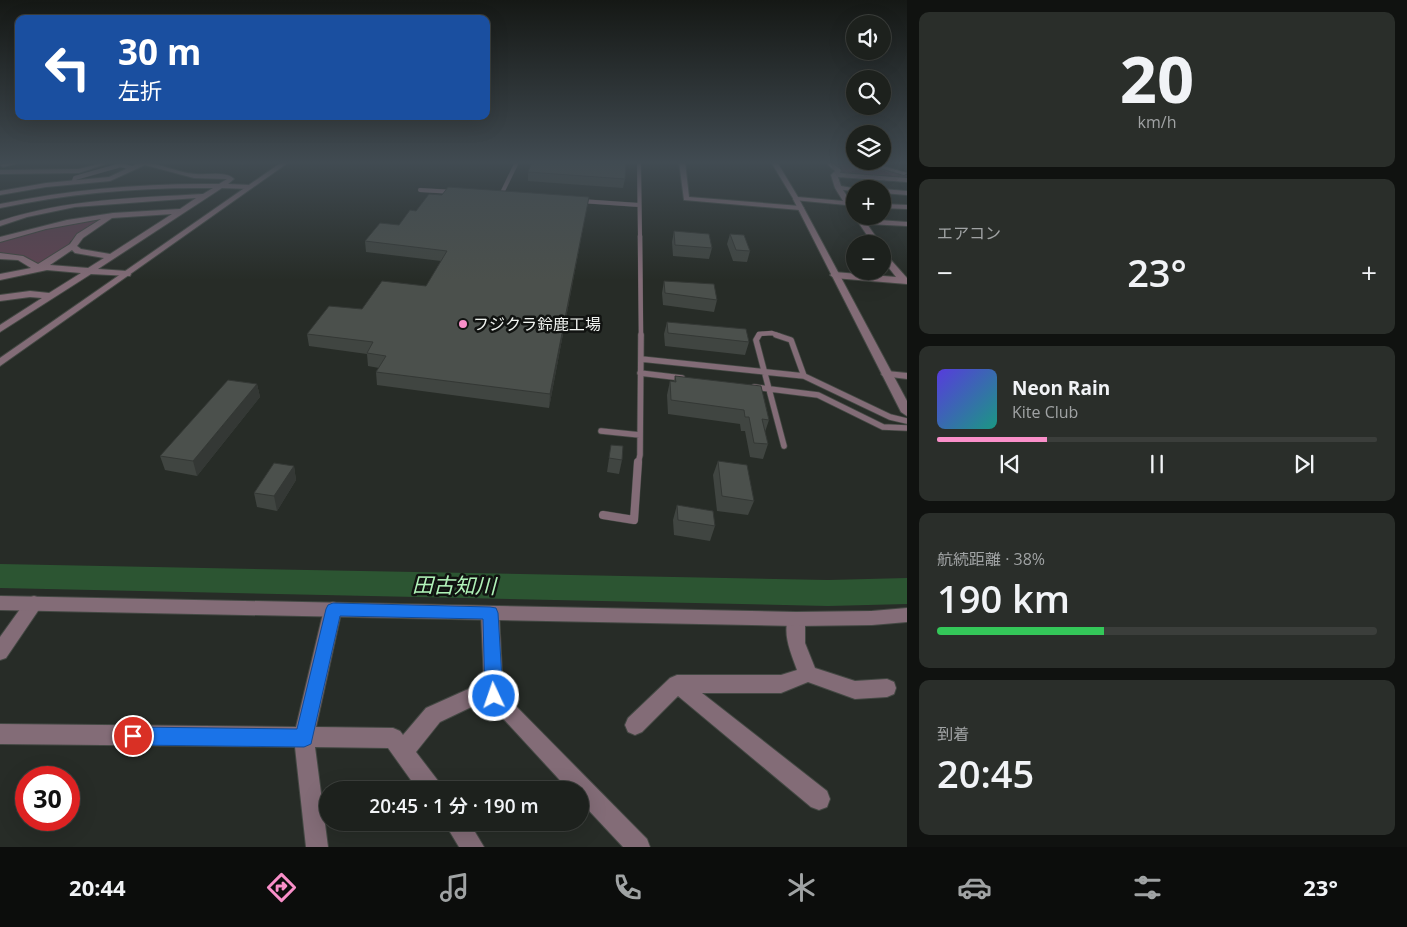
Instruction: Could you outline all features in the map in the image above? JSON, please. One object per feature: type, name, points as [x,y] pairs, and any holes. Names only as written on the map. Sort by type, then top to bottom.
[{"type":"street","points":[[0,206],[23,202]]},
{"type":"street","points":[[86,219],[86,205],[88,202]]},
{"type":"street","points":[[0,224],[48,210],[132,202]]},
{"type":"street","points":[[0,329],[196,202]]},
{"type":"street","points":[[0,363],[229,202]]},
{"type":"street","points":[[718,202],[800,208]]},
{"type":"street","points":[[797,202],[907,412]]},
{"type":"street","points":[[831,202],[846,203]]},
{"type":"street","points":[[891,206],[907,207]]},
{"type":"street","points":[[0,240],[39,228],[86,219],[182,211]]},
{"type":"street","points":[[38,268],[73,246],[80,236],[111,216]]},
{"type":"street","points":[[891,222],[907,224]]},
{"type":"street","points":[[73,246],[78,251],[113,256]]},
{"type":"street","points":[[0,256],[20,257],[38,268]]},
{"type":"street","points":[[891,263],[905,281]]},
{"type":"street","points":[[0,277],[38,268],[93,270],[127,274]]},
{"type":"street","points":[[834,275],[905,281]]},
{"type":"street","points":[[0,298],[30,294],[52,296]]},
{"type":"street","points":[[887,374],[907,376]]},
{"type":"street","points":[[0,603],[796,619],[872,618],[907,615]]},
{"type":"street","points":[[0,652],[34,603]]},
{"type":"street","points":[[317,847],[304,738],[333,609]]},
{"type":"street","points":[[490,613],[494,696],[639,847]]},
{"type":"street","points":[[796,619],[796,643],[808,674]]},
{"type":"street","points":[[635,725],[677,684],[781,684],[808,674],[855,690],[887,688]]},
{"type":"street","points":[[677,684],[819,799]]},
{"type":"street","points":[[403,751],[433,715],[494,687]]},
{"type":"street","points":[[0,734],[392,738],[425,781]]},
{"type":"street","points":[[461,831],[472,847]]},
{"type":"lane","points":[[588,202],[640,205]]},
{"type":"lane","points":[[603,515],[634,520],[637,467],[640,455],[640,202]]},
{"type":"lane","points":[[784,446],[764,372],[757,336],[772,332],[786,337],[794,344],[804,376]]},
{"type":"lane","points":[[641,359],[804,376],[890,417],[907,421]]},
{"type":"lane","points":[[640,373],[687,379]]},
{"type":"lane","points":[[751,386],[818,395],[883,427],[907,428]]},
{"type":"lane","points":[[600,430],[640,435]]},
{"type":"shaded area","points":[[98,218],[101,220],[77,235],[68,247],[42,264],[37,264],[23,256],[0,255],[0,242],[36,231]]},
{"type":"building","name":"フジクラ鈴鹿工場","points":[[423,202],[588,202],[550,394],[376,372],[386,356],[367,353],[373,342],[307,334],[329,306],[362,309],[382,281],[426,286],[447,251],[365,241],[380,223],[399,225],[410,210],[416,211]]},
{"type":"building","points":[[674,231],[709,234],[712,248],[675,245]]},
{"type":"building","points":[[730,234],[744,235],[750,251],[736,250]]},
{"type":"building","points":[[664,281],[714,284],[717,300],[665,293]]},
{"type":"building","points":[[667,322],[746,329],[749,342],[668,333]]},
{"type":"building","points":[[675,376],[761,386],[769,420],[762,419],[768,444],[754,443],[749,417],[745,417],[744,410],[671,400],[670,381],[676,382]]},
{"type":"building","points":[[228,380],[257,384],[193,461],[160,456]]},
{"type":"building","points":[[611,445],[623,446],[622,460],[609,458]]},
{"type":"building","points":[[718,461],[747,465],[754,501],[722,496]]},
{"type":"building","points":[[274,463],[294,466],[274,496],[254,493]]},
{"type":"building","points":[[677,505],[713,511],[715,526],[678,520]]},
{"type":"waterway","name":"田古知川","points":[[0,576],[828,593],[907,591]]},
{"type":"place","name":"フジクラ鈴鹿工場","points":[[463,324]]},
{"type":"route","points":[[133,736],[304,738],[333,609],[490,613],[494,696]]}]
